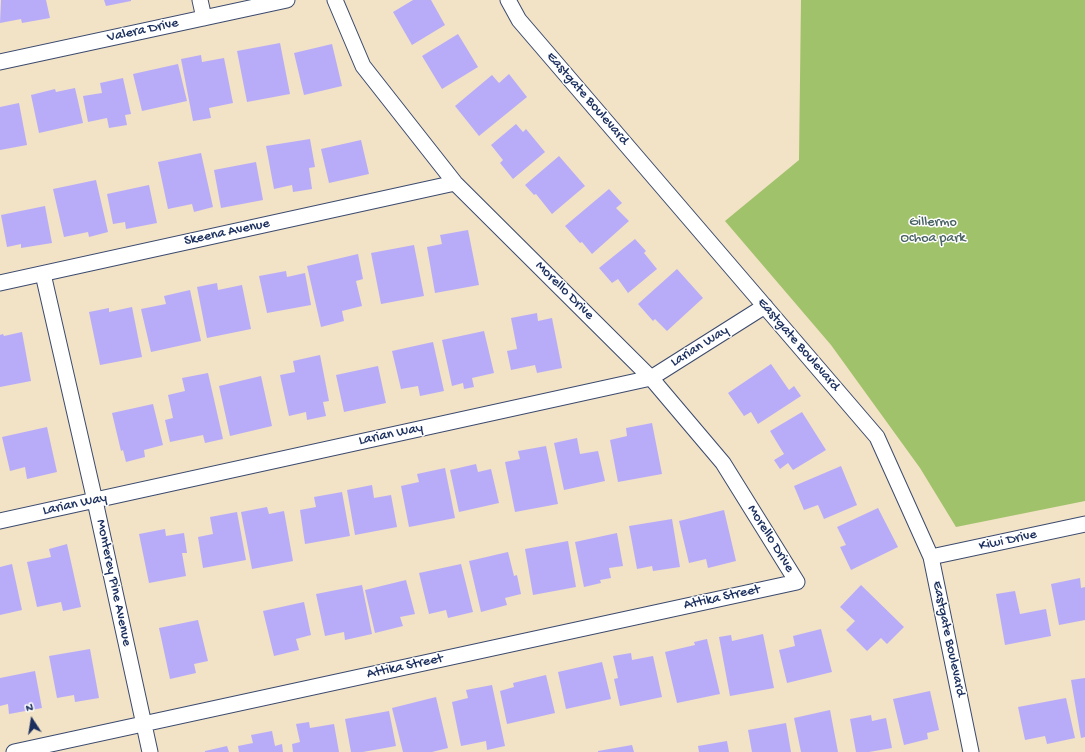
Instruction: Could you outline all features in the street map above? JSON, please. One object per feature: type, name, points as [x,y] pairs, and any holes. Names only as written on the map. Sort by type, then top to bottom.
[{"type":"street","points":[[200,0],[204,18]]},
{"type":"street","name":"Valera Drive","points":[[0,62],[287,0]]},
{"type":"street","name":"Morello Drive","points":[[335,0],[363,66],[455,183],[651,378],[723,463],[797,582]]},
{"type":"street","name":"Eastgate Boulevard","points":[[508,0],[519,20],[877,437],[931,557],[971,752]]},
{"type":"street","name":"Skeena Avenue","points":[[0,283],[455,183]]},
{"type":"street","name":"Monterey Pine Avenue","points":[[43,274],[150,752]]},
{"type":"street","name":"Larian Way","points":[[0,521],[651,378],[765,306]]},
{"type":"street","name":"Kiwi Drive","points":[[931,557],[1085,524]]},
{"type":"street","name":"Attika Street","points":[[14,752],[797,582]]},
{"type":"green space","name":"Gillermo Ochoa park","points":[[801,0],[1085,0],[1085,501],[956,527],[920,468],[831,345],[725,221],[799,160]]},
{"type":"building","points":[[1,0],[46,0],[50,18],[22,23],[21,19],[0,23]]},
{"type":"building","points":[[104,0],[131,0],[131,1],[106,6]]},
{"type":"building","points":[[413,0],[431,0],[445,25],[412,45],[393,12]]},
{"type":"building","points":[[458,34],[478,67],[442,89],[422,56]]},
{"type":"building","points":[[280,43],[290,94],[247,102],[237,51]]},
{"type":"building","points":[[332,44],[342,86],[304,95],[294,53]]},
{"type":"building","points":[[201,55],[202,62],[224,58],[233,103],[209,108],[211,118],[193,121],[181,59]]},
{"type":"building","points":[[178,64],[187,101],[142,111],[133,74]]},
{"type":"building","points":[[509,74],[527,97],[479,136],[455,106],[492,75],[499,83]]},
{"type":"building","points":[[123,78],[131,114],[125,115],[127,125],[109,128],[107,118],[88,122],[83,96],[102,93],[100,83]]},
{"type":"building","points":[[75,88],[83,123],[39,133],[31,95],[55,89],[56,92]]},
{"type":"building","points":[[19,103],[27,145],[0,150],[0,107]]},
{"type":"building","points":[[516,124],[523,132],[526,129],[545,152],[513,179],[500,163],[503,160],[491,145]]},
{"type":"building","points":[[310,139],[315,167],[309,168],[312,189],[293,192],[292,185],[274,189],[266,146]]},
{"type":"building","points":[[361,140],[369,174],[329,183],[321,149]]},
{"type":"building","points":[[201,153],[213,207],[194,212],[192,204],[168,209],[158,162]]},
{"type":"building","points":[[559,156],[585,186],[552,214],[536,194],[534,195],[525,185]]},
{"type":"building","points":[[256,162],[263,200],[221,208],[214,170]]},
{"type":"building","points":[[96,180],[108,232],[89,237],[88,232],[64,237],[53,189]]},
{"type":"building","points":[[149,185],[157,223],[126,229],[125,222],[113,224],[107,194]]},
{"type":"building","points":[[609,189],[622,203],[616,208],[629,221],[592,254],[565,226]]},
{"type":"building","points":[[45,206],[52,243],[21,248],[21,244],[7,247],[1,215]]},
{"type":"building","points":[[468,230],[479,285],[435,293],[427,247],[442,244],[440,235]]},
{"type":"building","points":[[635,239],[646,251],[644,253],[657,269],[628,293],[618,279],[612,283],[599,268]]},
{"type":"building","points":[[414,245],[424,296],[381,304],[371,253]]},
{"type":"building","points":[[358,254],[363,279],[356,281],[362,306],[342,311],[344,321],[321,327],[307,266]]},
{"type":"building","points":[[677,269],[703,298],[667,331],[655,319],[653,321],[638,304]]},
{"type":"building","points":[[286,271],[287,277],[305,273],[311,305],[267,313],[259,276]]},
{"type":"building","points":[[217,283],[218,290],[242,285],[251,329],[207,338],[197,287]]},
{"type":"building","points":[[190,290],[201,341],[151,352],[141,309],[166,304],[164,296]]},
{"type":"building","points":[[132,307],[142,357],[100,365],[89,312],[109,308],[109,312]]},
{"type":"building","points":[[537,313],[538,321],[552,318],[562,368],[537,373],[535,365],[511,370],[507,351],[517,349],[511,318]]},
{"type":"building","points":[[484,331],[494,373],[472,378],[474,387],[464,389],[463,383],[452,386],[442,340]]},
{"type":"building","points":[[22,332],[31,381],[0,387],[0,335],[3,334],[4,336]]},
{"type":"building","points":[[433,342],[444,391],[420,396],[418,386],[401,389],[392,351]]},
{"type":"building","points":[[320,355],[329,401],[323,402],[326,416],[307,420],[306,412],[289,416],[280,375],[295,372],[293,361]]},
{"type":"building","points":[[771,364],[789,390],[794,386],[801,396],[758,424],[751,412],[744,416],[728,393]]},
{"type":"building","points":[[378,366],[386,403],[344,412],[336,375]]},
{"type":"building","points":[[208,373],[223,439],[205,443],[203,435],[170,442],[165,420],[173,418],[168,395],[185,391],[182,378]]},
{"type":"building","points":[[261,376],[272,426],[230,436],[219,386]]},
{"type":"building","points":[[153,404],[163,445],[144,450],[145,457],[126,462],[123,450],[121,451],[112,413]]},
{"type":"building","points":[[802,412],[826,450],[793,470],[788,463],[780,469],[774,460],[784,454],[770,431]]},
{"type":"building","points":[[652,423],[662,474],[618,482],[610,440],[627,436],[626,428]]},
{"type":"building","points":[[47,427],[57,472],[27,479],[25,467],[10,471],[2,437]]},
{"type":"building","points":[[577,438],[580,454],[598,451],[605,481],[564,490],[554,443]]},
{"type":"building","points":[[546,446],[558,504],[515,512],[505,462],[520,459],[518,451]]},
{"type":"building","points":[[476,464],[478,472],[491,469],[499,503],[459,512],[450,470]]},
{"type":"building","points":[[841,466],[857,505],[824,519],[818,505],[804,510],[794,486]]},
{"type":"building","points":[[445,468],[455,518],[409,527],[401,486],[419,482],[417,474]]},
{"type":"building","points":[[372,485],[374,498],[391,495],[397,527],[355,535],[347,490]]},
{"type":"building","points":[[342,492],[350,536],[305,544],[300,510],[316,507],[314,497]]},
{"type":"building","points":[[267,507],[269,514],[284,511],[293,561],[252,569],[241,512]]},
{"type":"building","points":[[878,508],[898,547],[851,570],[840,547],[846,545],[837,527]]},
{"type":"building","points":[[724,510],[736,561],[708,568],[706,559],[689,563],[679,521]]},
{"type":"building","points":[[237,512],[246,560],[203,568],[198,537],[213,534],[210,517]]},
{"type":"building","points":[[672,519],[680,567],[653,571],[652,566],[637,569],[629,526]]},
{"type":"building","points":[[165,529],[166,536],[184,533],[187,553],[182,553],[186,576],[149,583],[139,534]]},
{"type":"building","points":[[617,533],[623,566],[609,568],[611,578],[600,580],[601,583],[584,587],[575,542]]},
{"type":"building","points":[[568,541],[576,587],[533,595],[525,549]]},
{"type":"building","points":[[67,544],[81,607],[63,611],[61,602],[37,607],[27,562],[51,557],[49,549]]},
{"type":"building","points":[[508,552],[514,576],[517,575],[521,594],[505,598],[507,605],[481,612],[469,561]]},
{"type":"building","points":[[12,564],[22,610],[0,615],[0,567]]},
{"type":"building","points":[[461,564],[473,612],[448,618],[446,610],[429,614],[419,573]]},
{"type":"building","points":[[1080,578],[1081,588],[1085,587],[1085,620],[1059,625],[1051,584]]},
{"type":"building","points":[[406,580],[415,614],[400,617],[403,626],[375,633],[365,590]]},
{"type":"building","points":[[362,585],[372,634],[345,640],[344,632],[325,636],[316,594]]},
{"type":"building","points":[[861,585],[904,627],[887,644],[881,638],[867,651],[846,630],[855,621],[840,607]]},
{"type":"building","points":[[1015,591],[1020,614],[1046,609],[1051,636],[1005,645],[996,594]]},
{"type":"building","points":[[304,602],[311,635],[296,639],[299,650],[274,656],[263,611]]},
{"type":"building","points":[[198,620],[208,661],[194,664],[196,673],[170,679],[159,628]]},
{"type":"building","points":[[821,629],[832,672],[787,683],[779,650],[795,646],[793,636]]},
{"type":"building","points":[[763,634],[774,688],[730,696],[719,637],[731,635],[732,641]]},
{"type":"building","points":[[707,639],[720,694],[677,703],[665,652],[695,645],[694,642]]},
{"type":"building","points":[[90,649],[99,698],[75,702],[74,695],[57,698],[49,656]]},
{"type":"building","points":[[631,653],[632,660],[653,656],[662,697],[620,706],[614,679],[618,678],[613,656]]},
{"type":"building","points":[[602,662],[611,699],[566,709],[558,672]]},
{"type":"building","points":[[35,671],[42,708],[9,714],[8,704],[0,706],[0,678]]},
{"type":"building","points":[[546,675],[555,713],[507,724],[500,691],[514,687],[513,683]]},
{"type":"building","points":[[1085,678],[1085,737],[1081,738],[1071,680]]},
{"type":"building","points":[[492,685],[505,746],[487,750],[486,741],[461,746],[452,702],[468,698],[466,690]]},
{"type":"building","points":[[930,691],[939,730],[927,733],[928,739],[904,745],[893,699]]},
{"type":"building","points":[[436,697],[448,748],[432,752],[403,752],[392,708]]},
{"type":"building","points":[[1066,698],[1075,738],[1047,744],[1045,736],[1025,740],[1018,707]]},
{"type":"building","points":[[830,710],[838,752],[801,752],[794,718]]},
{"type":"building","points":[[389,711],[396,746],[363,752],[351,752],[345,719]]},
{"type":"building","points":[[871,715],[872,721],[886,718],[892,748],[869,752],[856,752],[850,719]]},
{"type":"building","points":[[309,722],[310,728],[334,724],[339,752],[293,752],[292,744],[300,742],[296,724]]},
{"type":"building","points":[[786,723],[791,752],[752,752],[748,730]]},
{"type":"building","points":[[272,731],[275,746],[282,744],[283,752],[239,752],[238,746],[253,743],[251,735]]},
{"type":"building","points":[[727,741],[729,752],[699,752],[698,746]]},
{"type":"building","points":[[632,745],[634,752],[598,752],[598,751]]},
{"type":"building","points":[[227,746],[229,752],[205,752],[205,751]]}]
